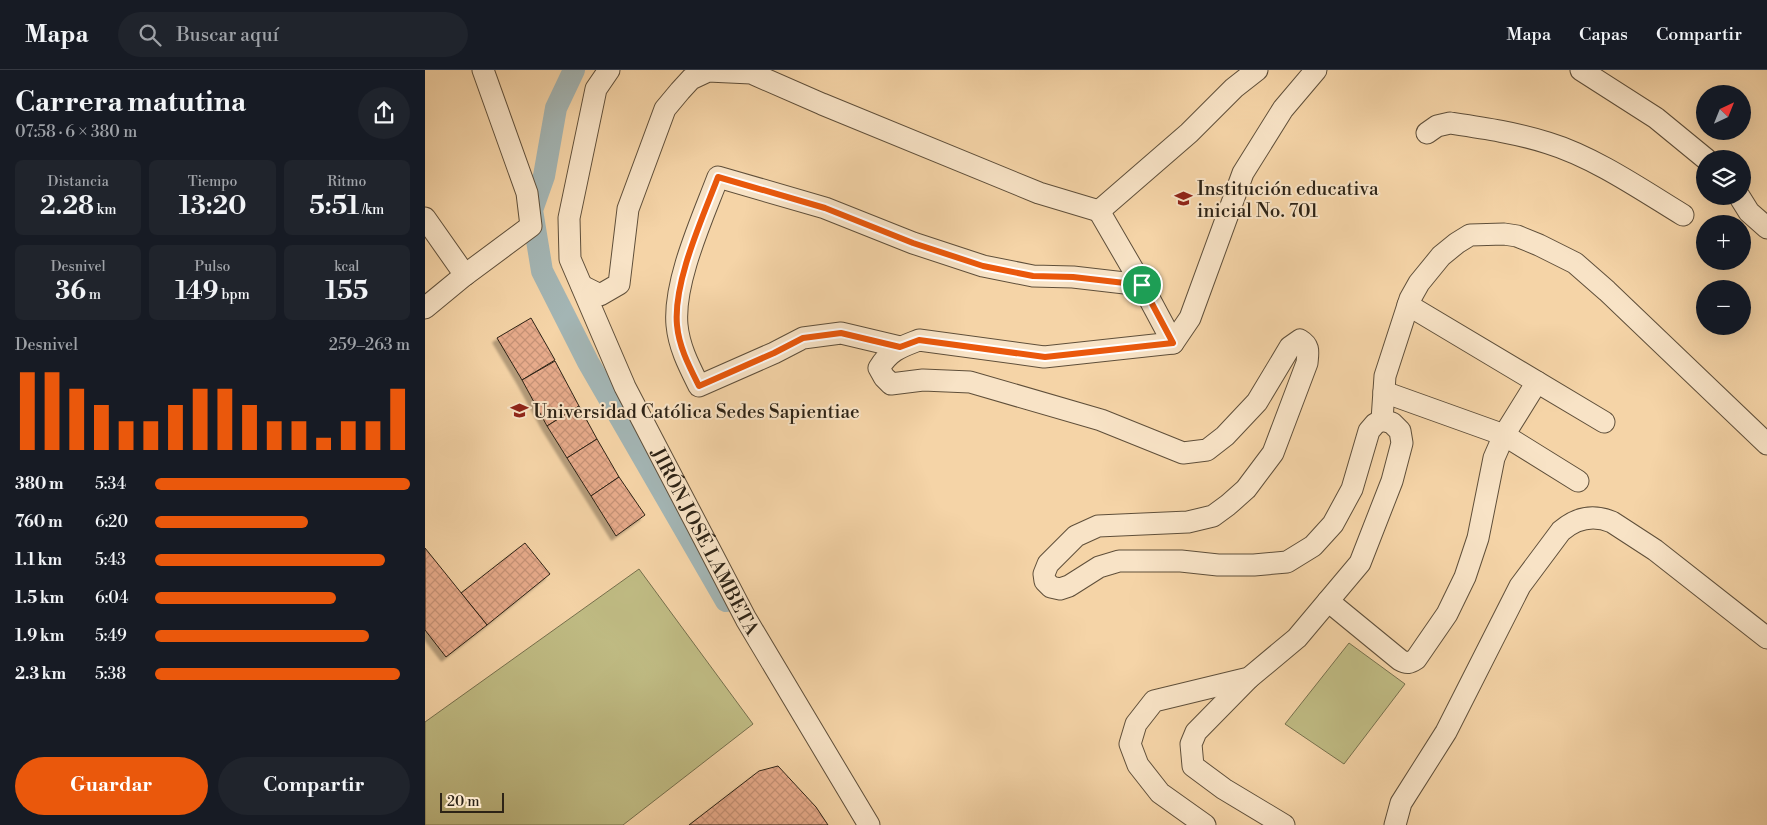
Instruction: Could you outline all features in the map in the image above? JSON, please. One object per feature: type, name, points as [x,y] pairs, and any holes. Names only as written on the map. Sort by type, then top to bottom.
[{"type":"street","points":[[425,308],[465,275],[531,226],[527,193],[483,70]]},
{"type":"street","name":"JIRÓN JOSÉ LAMBETA","points":[[609,70],[596,89],[569,218],[570,259],[625,387],[746,619],[869,825]]},
{"type":"street","points":[[1099,212],[1189,133],[1234,88],[1257,70]]},
{"type":"street","points":[[1284,825],[1224,789],[1193,766],[1191,744],[1196,732],[1249,678],[1297,638],[1360,563],[1392,481],[1402,443],[1400,431],[1392,423],[1382,420],[1375,424],[1369,431],[1352,489],[1333,524],[1313,546],[1287,562],[1254,566],[1181,561],[1119,561],[1099,567],[1069,586],[1060,589],[1051,587],[1045,581],[1044,574],[1048,564],[1075,536],[1098,526],[1188,522],[1213,516],[1229,505],[1246,489],[1273,453],[1307,363],[1308,348],[1305,343],[1300,340],[1290,347],[1257,402],[1225,436],[1207,450],[1183,453],[1101,420],[970,382],[923,380],[891,384],[879,368],[887,356],[900,347],[919,340],[1045,357],[1173,343],[1190,318],[1243,174],[1283,108],[1316,70]]},
{"type":"street","points":[[1581,70],[1656,118],[1696,151]]},
{"type":"street","points":[[582,286],[600,295],[619,284],[628,209],[665,109],[691,79],[708,71],[751,73],[1039,193],[1099,212],[1142,285],[1173,343]]},
{"type":"street","points":[[1427,132],[1437,126],[1451,123],[1548,143],[1578,154],[1683,215]]},
{"type":"street","points":[[900,347],[841,333],[803,338],[699,386],[683,354],[677,324],[680,290],[695,239],[718,177],[825,208],[913,243],[983,266],[1033,276],[1073,277],[1142,285]]},
{"type":"street","points":[[1745,205],[1749,212],[1767,228]]},
{"type":"street","points":[[425,218],[465,275]]},
{"type":"street","points":[[1382,420],[1385,376],[1408,305],[1419,283],[1457,242],[1470,234],[1517,236],[1539,244],[1575,263],[1621,304],[1767,444]]},
{"type":"street","points":[[1408,305],[1604,422]]},
{"type":"street","points":[[1328,601],[1400,660],[1405,663],[1416,659],[1447,614],[1465,577],[1478,538],[1494,458],[1504,435],[1537,382]]},
{"type":"street","points":[[1384,392],[1504,435],[1578,482]]},
{"type":"street","points":[[1395,825],[1401,803],[1446,732],[1520,586],[1561,531],[1569,524],[1589,518],[1612,522],[1655,550],[1767,638]]},
{"type":"street","points":[[1205,825],[1160,793],[1138,765],[1130,744],[1132,737],[1136,724],[1154,701],[1249,678]]},
{"type":"shaded area","points":[[639,569],[753,724],[623,825],[425,825],[425,722]]},
{"type":"shaded area","points":[[1349,643],[1405,684],[1344,764],[1285,724]]},
{"type":"building","points":[[531,318],[555,360],[522,380],[497,338]]},
{"type":"building","points":[[555,361],[579,406],[547,426],[522,380]]},
{"type":"building","points":[[579,406],[597,439],[567,458],[547,426]]},
{"type":"building","points":[[597,439],[619,477],[591,496],[567,458]]},
{"type":"building","points":[[619,477],[645,515],[616,536],[591,496]]},
{"type":"building","points":[[525,543],[550,574],[487,625],[461,593]]},
{"type":"building","points":[[425,548],[487,625],[446,657],[425,630]]},
{"type":"building","points":[[778,766],[816,807],[828,825],[689,825],[759,771]]},
{"type":"waterway","points":[[574,70],[556,108],[544,176],[532,210],[542,271],[588,362],[726,601]]},
{"type":"place","name":"Institución educativa inicial No. 701","points":[[1183,199]]},
{"type":"place","name":"Universidad Católica Sedes Sapientiae","points":[[519,411]]},
{"type":"route","points":[[718,177],[825,208],[913,243],[983,266],[1033,276],[1073,277],[1142,285],[1173,343],[1045,357],[919,340],[900,347],[841,333],[803,338],[699,386],[683,354],[677,324],[680,290],[695,239],[718,177]]}]
